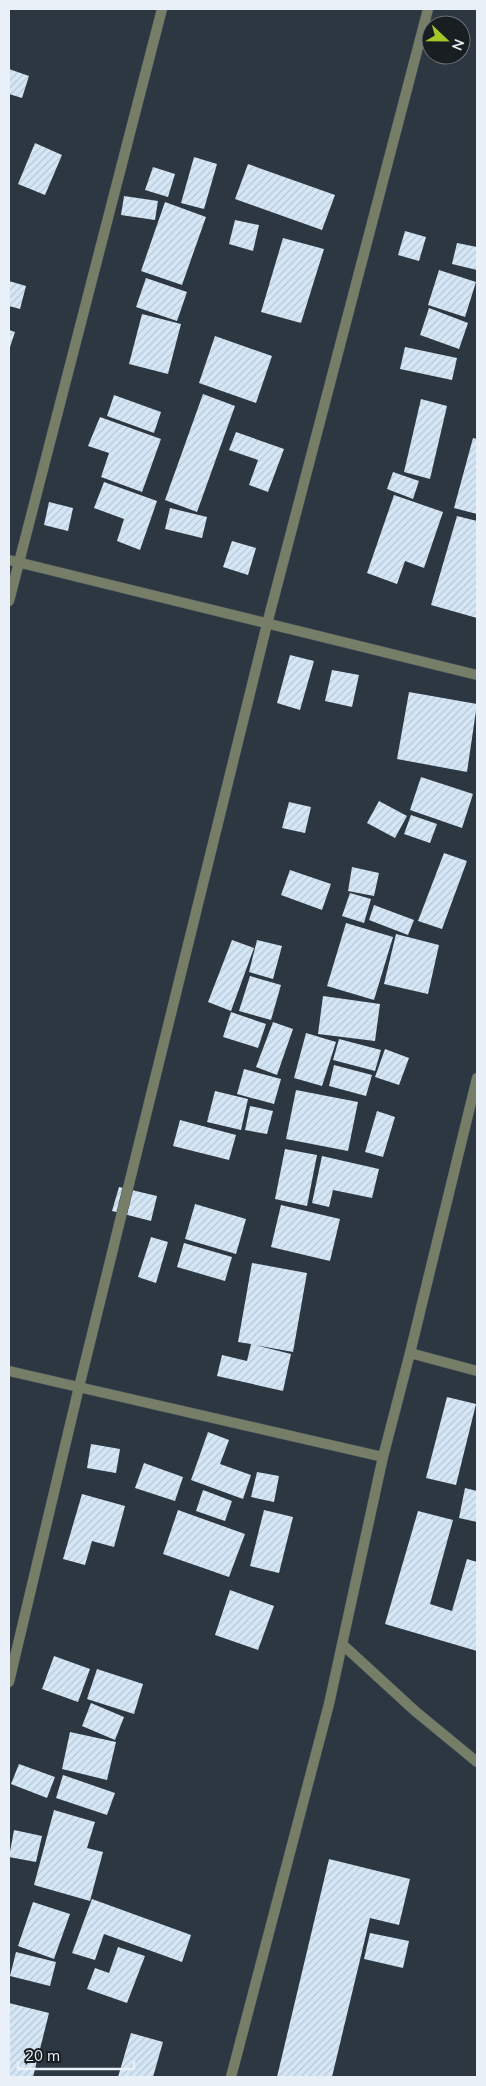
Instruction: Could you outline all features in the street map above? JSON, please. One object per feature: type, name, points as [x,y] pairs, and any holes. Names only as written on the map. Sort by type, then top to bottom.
[{"type":"street","points":[[9,601],[14,561],[162,9]]},
{"type":"street","points":[[9,1682],[79,1387],[266,624],[428,9]]},
{"type":"street","points":[[14,561],[477,676]]},
{"type":"street","points":[[231,2077],[329,1704],[383,1457],[477,1078]]},
{"type":"street","points":[[410,1353],[477,1371]]},
{"type":"street","points":[[9,1371],[383,1457]]},
{"type":"street","points":[[342,1644],[415,1711],[477,1762]]},
{"type":"building","points":[[9,69],[29,76],[22,98],[9,94]]},
{"type":"building","points":[[35,143],[62,155],[45,195],[18,184]]},
{"type":"building","points":[[194,157],[217,164],[204,209],[181,203]]},
{"type":"building","points":[[248,164],[335,195],[322,230],[235,199]]},
{"type":"building","points":[[153,167],[175,174],[168,197],[145,190]]},
{"type":"building","points":[[124,196],[158,201],[155,220],[121,215]]},
{"type":"building","points":[[165,202],[206,217],[182,285],[141,271]]},
{"type":"building","points":[[235,220],[259,225],[253,251],[229,244]]},
{"type":"building","points":[[405,231],[426,237],[419,261],[398,255]]},
{"type":"building","points":[[283,238],[324,249],[301,323],[261,312]]},
{"type":"building","points":[[457,243],[477,247],[477,270],[452,264]]},
{"type":"building","points":[[439,270],[476,282],[465,317],[428,305]]},
{"type":"building","points":[[146,278],[187,292],[177,321],[136,307]]},
{"type":"building","points":[[9,281],[26,286],[20,309],[9,306]]},
{"type":"building","points":[[429,308],[468,323],[459,349],[420,335]]},
{"type":"building","points":[[142,314],[181,324],[168,374],[129,364]]},
{"type":"building","points":[[9,330],[15,332],[9,350]]},
{"type":"building","points":[[215,336],[272,356],[256,403],[199,383]]},
{"type":"building","points":[[405,347],[457,358],[452,380],[400,369]]},
{"type":"building","points":[[203,394],[235,406],[197,512],[165,500]]},
{"type":"building","points":[[114,395],[161,412],[154,433],[107,416]]},
{"type":"building","points":[[421,399],[447,406],[430,479],[404,472]]},
{"type":"building","points":[[100,417],[161,439],[142,492],[101,477],[109,453],[88,446]]},
{"type":"building","points":[[236,432],[284,449],[268,492],[249,485],[258,460],[229,450]]},
{"type":"building","points":[[473,438],[477,439],[477,514],[454,508]]},
{"type":"building","points":[[393,472],[419,481],[413,499],[387,489]]},
{"type":"building","points":[[104,482],[157,501],[140,550],[117,541],[124,519],[94,508]]},
{"type":"building","points":[[394,495],[443,512],[424,568],[405,561],[397,584],[367,573]]},
{"type":"building","points":[[49,502],[73,508],[68,531],[44,525]]},
{"type":"building","points":[[170,508],[207,517],[202,538],[165,529]]},
{"type":"building","points":[[457,516],[477,521],[477,618],[431,605]]},
{"type":"building","points":[[232,541],[256,548],[248,575],[223,567]]},
{"type":"building","points":[[290,655],[314,661],[300,710],[277,703]]},
{"type":"building","points":[[332,670],[359,675],[352,707],[325,701]]},
{"type":"building","points":[[409,692],[477,704],[467,772],[397,759]]},
{"type":"building","points":[[421,777],[473,794],[462,828],[410,810]]},
{"type":"building","points":[[379,801],[407,816],[395,838],[367,823]]},
{"type":"building","points":[[289,802],[311,807],[305,833],[282,828]]},
{"type":"building","points":[[411,815],[437,824],[430,843],[404,834]]},
{"type":"building","points":[[444,853],[467,861],[442,929],[418,921]]},
{"type":"building","points":[[352,867],[379,873],[374,896],[348,891]]},
{"type":"building","points":[[290,870],[331,884],[322,910],[281,895]]},
{"type":"building","points":[[350,893],[371,899],[364,923],[342,916]]},
{"type":"building","points":[[374,905],[414,920],[408,935],[369,920]]},
{"type":"building","points":[[346,923],[393,937],[374,1000],[327,986]]},
{"type":"building","points":[[396,934],[439,945],[428,994],[384,984]]},
{"type":"building","points":[[232,940],[254,948],[231,1011],[208,1002]]},
{"type":"building","points":[[257,940],[282,946],[273,979],[249,972]]},
{"type":"building","points":[[250,976],[281,985],[271,1020],[239,1011]]},
{"type":"building","points":[[323,996],[380,1004],[375,1041],[318,1034]]},
{"type":"building","points":[[231,1012],[266,1024],[258,1048],[223,1037]]},
{"type":"building","points":[[273,1022],[293,1029],[277,1075],[256,1067]]},
{"type":"building","points":[[306,1033],[336,1042],[322,1086],[294,1078]]},
{"type":"building","points":[[339,1039],[381,1050],[375,1071],[333,1060]]},
{"type":"building","points":[[385,1049],[409,1058],[399,1085],[375,1077]]},
{"type":"building","points":[[334,1065],[372,1075],[366,1096],[329,1086]]},
{"type":"building","points":[[244,1069],[281,1079],[274,1104],[237,1094]]},
{"type":"building","points":[[296,1090],[358,1102],[348,1151],[286,1139]]},
{"type":"building","points":[[215,1091],[248,1099],[241,1130],[207,1122]]},
{"type":"building","points":[[250,1106],[273,1111],[267,1134],[245,1130]]},
{"type":"building","points":[[377,1111],[395,1117],[383,1157],[365,1152]]},
{"type":"building","points":[[180,1120],[236,1135],[229,1160],[173,1146]]},
{"type":"building","points":[[285,1149],[317,1155],[307,1206],[275,1199]]},
{"type":"building","points":[[322,1156],[379,1169],[372,1198],[333,1190],[329,1207],[312,1203]]},
{"type":"building","points":[[119,1187],[157,1196],[151,1221],[112,1211]]},
{"type":"building","points":[[195,1204],[246,1219],[236,1254],[185,1239]]},
{"type":"building","points":[[281,1205],[340,1219],[330,1261],[271,1247]]},
{"type":"building","points":[[151,1237],[168,1242],[156,1283],[138,1277]]},
{"type":"building","points":[[184,1243],[232,1257],[225,1281],[177,1267]]},
{"type":"building","points":[[252,1263],[307,1273],[293,1352],[255,1345],[291,1354],[283,1391],[217,1376],[222,1355],[247,1361],[251,1344],[238,1342]]},
{"type":"building","points":[[447,1397],[476,1404],[456,1485],[426,1478]]},
{"type":"building","points":[[208,1432],[229,1440],[220,1464],[251,1475],[243,1499],[191,1480]]},
{"type":"building","points":[[91,1444],[120,1449],[116,1473],[87,1468]]},
{"type":"building","points":[[144,1463],[183,1477],[175,1501],[135,1488]]},
{"type":"building","points":[[257,1472],[279,1476],[274,1502],[251,1497]]},
{"type":"building","points":[[465,1488],[477,1491],[477,1522],[459,1518]]},
{"type":"building","points":[[203,1490],[232,1501],[225,1521],[196,1511]]},
{"type":"building","points":[[82,1494],[125,1506],[114,1547],[92,1541],[85,1565],[63,1559]]},
{"type":"building","points":[[178,1510],[245,1534],[229,1577],[163,1554]]},
{"type":"building","points":[[264,1510],[293,1517],[279,1573],[250,1566]]},
{"type":"building","points":[[418,1511],[453,1520],[430,1604],[452,1611],[467,1559],[477,1562],[477,1651],[385,1624]]},
{"type":"building","points":[[230,1590],[274,1606],[258,1650],[215,1635]]},
{"type":"building","points":[[54,1656],[90,1669],[78,1702],[42,1689]]},
{"type":"building","points":[[97,1669],[143,1684],[134,1714],[87,1699]]},
{"type":"building","points":[[91,1703],[124,1717],[115,1740],[82,1726]]},
{"type":"building","points":[[70,1732],[116,1742],[107,1780],[62,1769]]},
{"type":"building","points":[[19,1764],[55,1777],[47,1798],[11,1784]]},
{"type":"building","points":[[63,1775],[115,1793],[107,1815],[56,1798]]},
{"type":"building","points":[[54,1810],[95,1822],[87,1848],[103,1852],[90,1901],[34,1885]]},
{"type":"building","points":[[14,1830],[42,1836],[36,1862],[9,1857]]},
{"type":"building","points":[[329,1859],[410,1879],[399,1925],[370,1918],[332,2077],[277,2077]]},
{"type":"building","points":[[92,1899],[191,1935],[182,1962],[104,1934],[95,1960],[72,1953]]},
{"type":"building","points":[[33,1902],[70,1914],[54,1959],[18,1946]]},
{"type":"building","points":[[370,1933],[409,1941],[403,1968],[364,1959]]},
{"type":"building","points":[[118,1947],[145,1956],[127,2003],[87,1989],[95,1968],[109,1973]]},
{"type":"building","points":[[16,1952],[56,1962],[50,1986],[10,1976]]},
{"type":"building","points":[[9,2003],[49,2013],[33,2077],[9,2077]]},
{"type":"building","points":[[131,2033],[163,2042],[153,2077],[118,2077]]}]
